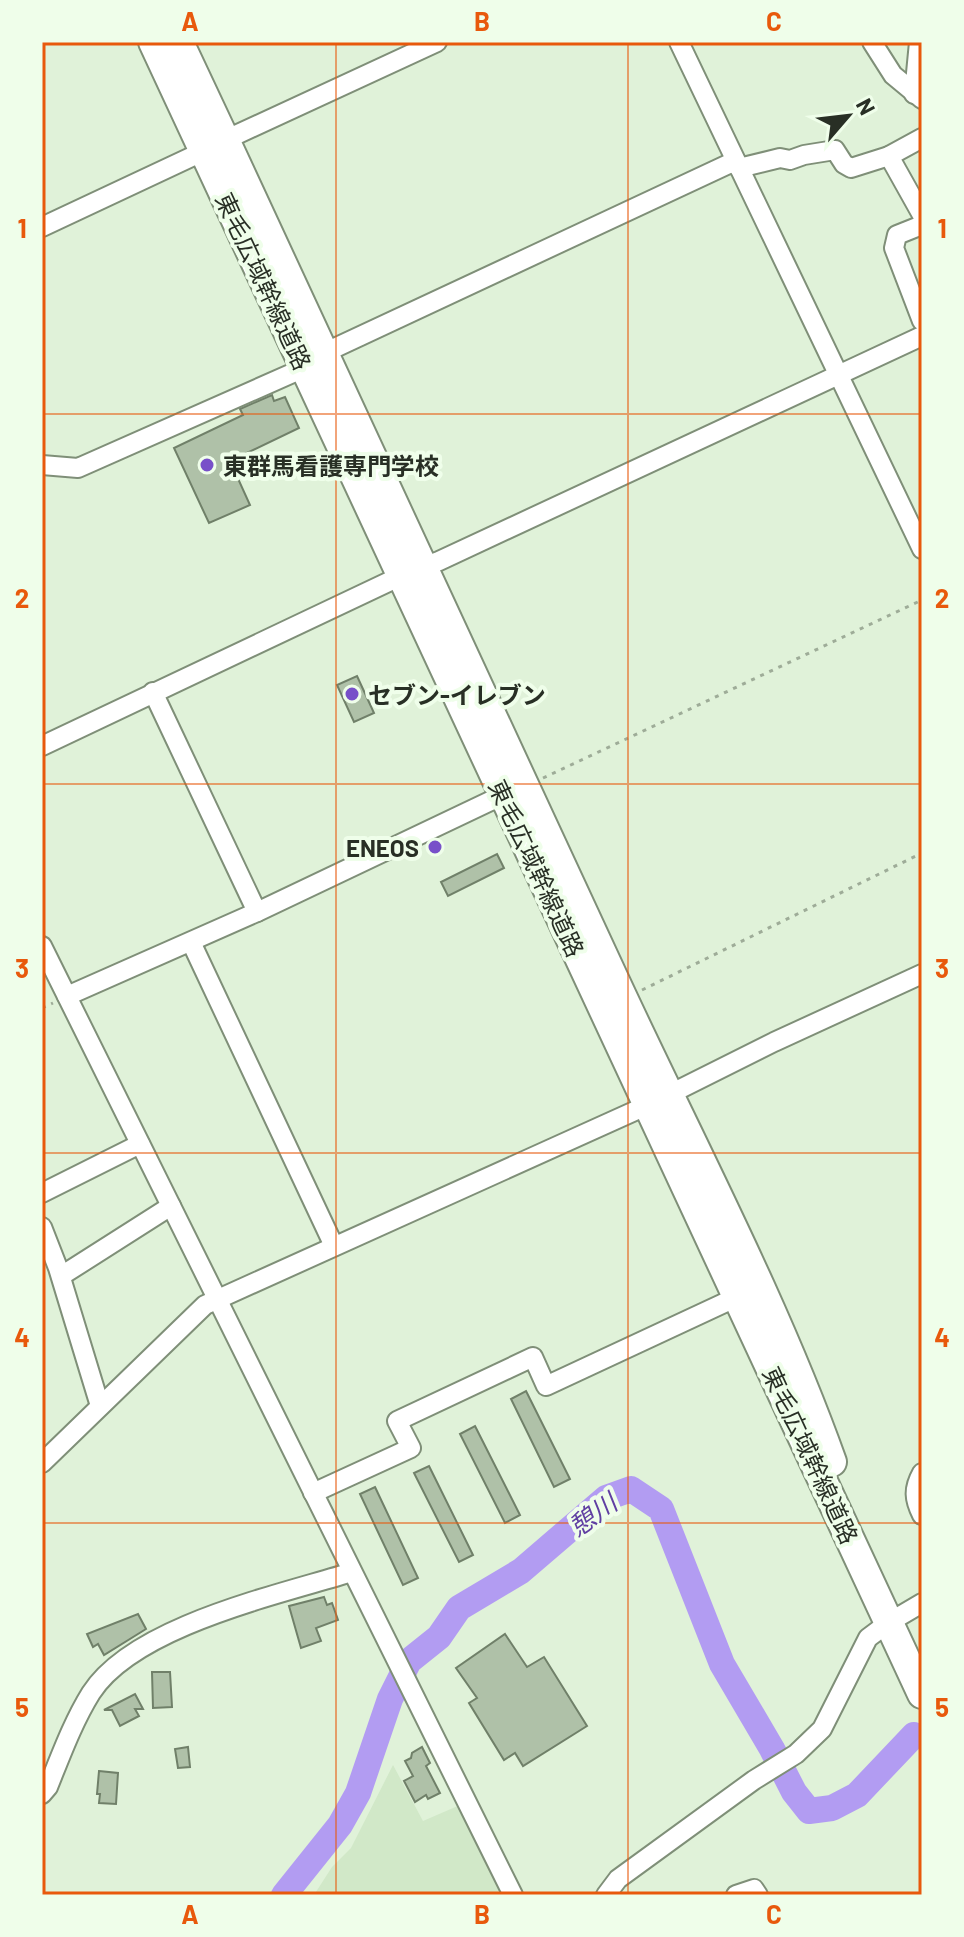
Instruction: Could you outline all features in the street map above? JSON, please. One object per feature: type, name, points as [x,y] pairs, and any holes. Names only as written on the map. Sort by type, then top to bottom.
[{"type":"highway","name":"東毛広域幹線道路","points":[[153,42],[214,145],[658,1100],[774,1317],[810,1401],[834,1469],[922,1654]]},
{"type":"highway","name":"東毛広域幹線道路","points":[[179,42],[214,145]]},
{"type":"highway","name":"東毛広域幹線道路","points":[[514,791],[623,999],[658,1100],[737,1297],[904,1613],[922,1694]]},
{"type":"street","points":[[42,227],[437,42]]},
{"type":"street","points":[[679,42],[920,539]]},
{"type":"street","points":[[872,42],[893,75],[918,97]]},
{"type":"street","points":[[918,97],[919,42]]},
{"type":"street","points":[[42,465],[78,468],[737,165],[780,158],[790,160],[835,150],[844,164],[851,168],[889,156],[922,138]]},
{"type":"street","points":[[889,156],[922,215]]},
{"type":"street","points":[[922,225],[897,235],[894,248],[922,321]]},
{"type":"street","points":[[42,746],[922,336]]},
{"type":"street","points":[[153,692],[257,912]]},
{"type":"street","points":[[67,996],[257,912],[514,791]]},
{"type":"street","points":[[191,942],[334,1246]]},
{"type":"street","points":[[42,946],[513,1895]]},
{"type":"street","points":[[42,1463],[205,1305],[217,1298],[658,1100],[922,974]]},
{"type":"street","points":[[42,1193],[140,1144]]},
{"type":"street","points":[[61,1276],[171,1206]]},
{"type":"street","points":[[42,1227],[61,1276],[100,1406]]},
{"type":"street","points":[[313,1493],[411,1448],[397,1421],[533,1357],[546,1386],[737,1297]]},
{"type":"street","points":[[922,1473],[915,1485],[915,1501],[922,1515]]},
{"type":"street","points":[[42,1794],[92,1691],[121,1662],[146,1644],[205,1618],[352,1572]]},
{"type":"street","points":[[606,1895],[618,1879],[754,1780],[796,1754],[822,1729],[868,1638],[904,1613]]},
{"type":"street","points":[[736,1895],[754,1889],[758,1895]]},
{"type":"path","points":[[514,791],[922,600]]},
{"type":"path","points":[[623,999],[922,853]]},
{"type":"shaded area","points":[[393,1765],[423,1821],[460,1805],[506,1895],[314,1895],[332,1867],[351,1848]]},
{"type":"building","points":[[272,395],[274,401],[285,397],[299,428],[230,461],[250,505],[209,523],[174,448],[243,415],[240,409]]},
{"type":"building","points":[[357,676],[374,713],[354,722],[337,685]]},
{"type":"building","points":[[497,854],[504,868],[448,896],[441,882]]},
{"type":"building","points":[[526,1391],[570,1479],[554,1487],[511,1399]]},
{"type":"building","points":[[475,1426],[520,1515],[505,1523],[460,1434]]},
{"type":"building","points":[[429,1466],[473,1555],[459,1562],[414,1473]]},
{"type":"building","points":[[375,1487],[418,1578],[403,1585],[360,1494]]},
{"type":"building","points":[[324,1597],[327,1605],[332,1603],[338,1620],[316,1628],[321,1641],[301,1648],[289,1606]]},
{"type":"building","points":[[138,1614],[146,1629],[104,1655],[98,1644],[93,1647],[87,1634]]},
{"type":"building","points":[[505,1634],[527,1667],[544,1657],[587,1726],[523,1766],[515,1753],[504,1760],[469,1703],[477,1698],[456,1668]]},
{"type":"building","points":[[152,1672],[170,1672],[172,1707],[153,1708]]},
{"type":"building","points":[[135,1694],[143,1709],[135,1709],[139,1716],[120,1726],[112,1710],[104,1710]]},
{"type":"building","points":[[188,1747],[190,1767],[178,1768],[175,1749]]},
{"type":"building","points":[[422,1747],[430,1763],[426,1766],[440,1793],[428,1799],[426,1795],[415,1802],[404,1781],[413,1776],[405,1761]]},
{"type":"building","points":[[99,1771],[118,1773],[116,1804],[99,1803]]},
{"type":"waterway","name":"憩川","points":[[284,1895],[340,1825],[358,1793],[390,1699],[409,1661],[439,1637],[459,1608],[521,1571],[606,1498],[631,1489],[661,1509],[722,1664],[794,1792],[809,1811],[832,1808],[857,1795],[914,1735]]},
{"type":"place","name":"東群馬看護専門学校","points":[[207,465]]},
{"type":"place","name":"セブン-イレブン","points":[[352,694]]},
{"type":"place","name":"ENEOS","points":[[435,847]]}]
